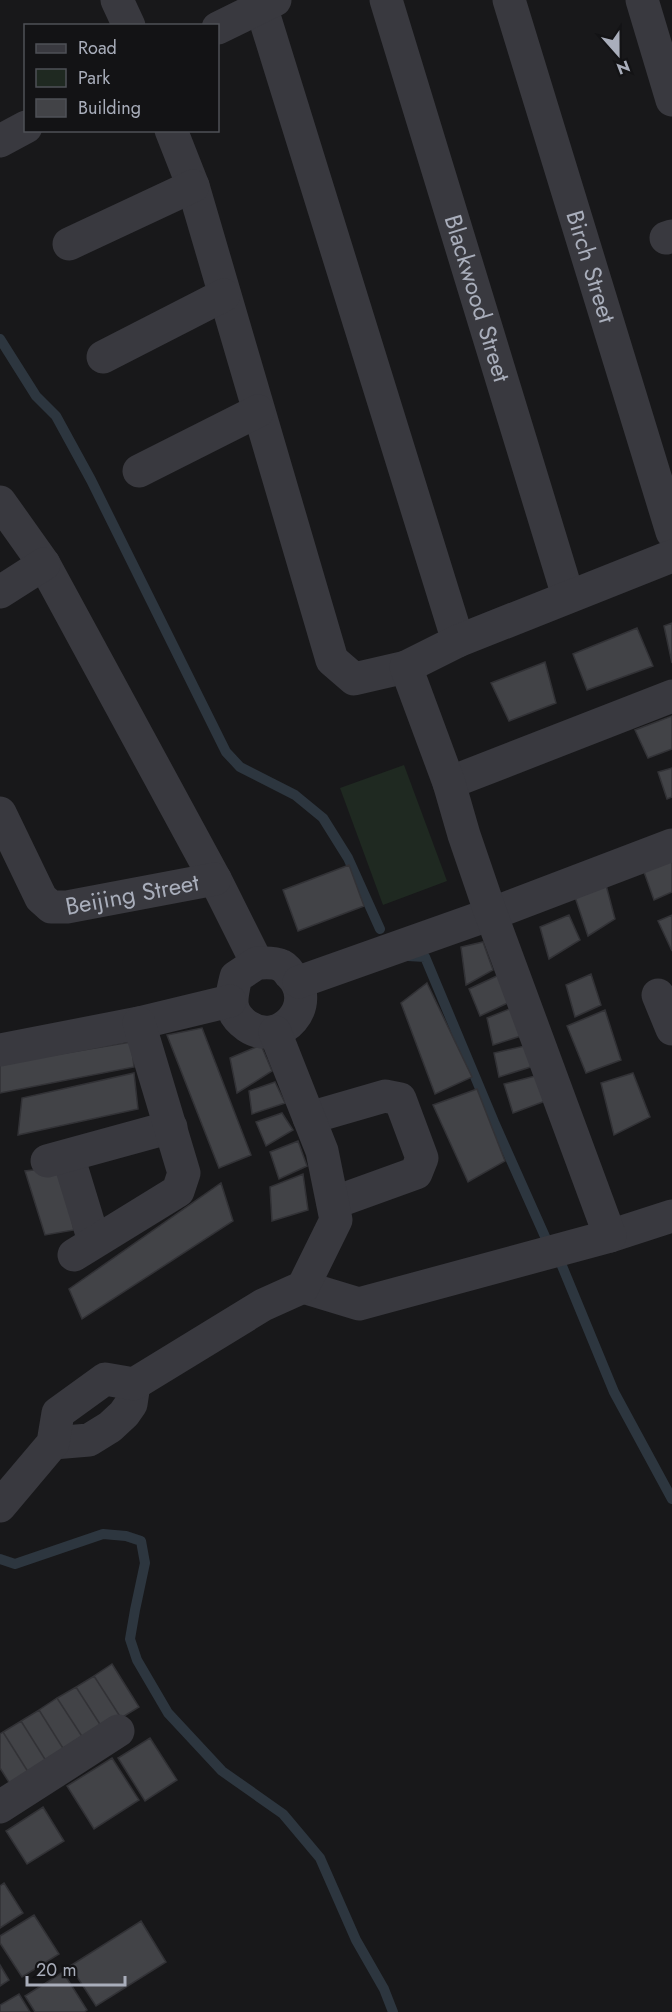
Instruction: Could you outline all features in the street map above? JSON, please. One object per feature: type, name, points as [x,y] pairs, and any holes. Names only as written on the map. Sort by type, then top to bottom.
[{"type":"street","points":[[117,0],[128,24]]},
{"type":"street","name":"Blackwood Street","points":[[386,0],[568,596]]},
{"type":"street","name":"Birch Street","points":[[509,0],[672,532]]},
{"type":"street","points":[[642,0],[672,100]]},
{"type":"street","points":[[219,28],[268,3],[458,641]]},
{"type":"street","points":[[0,141],[24,128]]},
{"type":"street","points":[[172,132],[193,186],[332,660],[354,679],[406,667],[458,641],[672,556]]},
{"type":"street","points":[[69,244],[193,186]]},
{"type":"street","points":[[103,357],[224,295]]},
{"type":"street","points":[[139,471],[258,411]]},
{"type":"street","points":[[0,502],[44,564],[257,963]]},
{"type":"street","points":[[0,592],[44,564]]},
{"type":"street","points":[[406,667],[449,783],[491,914],[610,1236]]},
{"type":"street","points":[[449,783],[672,696]]},
{"type":"street","name":"Beijing Street","points":[[0,813],[40,898],[51,907],[67,907],[214,879]]},
{"type":"street","points":[[299,982],[491,914],[672,845]]},
{"type":"street","points":[[257,963],[281,965],[299,982],[302,1003],[293,1021],[276,1032],[255,1031],[238,1020],[230,1001],[236,977],[257,963]]},
{"type":"street","points":[[658,995],[672,1029]]},
{"type":"street","points":[[0,1050],[139,1023],[230,1001]]},
{"type":"street","points":[[139,1023],[171,1127],[184,1173],[178,1191],[84,1248],[57,1159],[171,1127]]},
{"type":"street","points":[[0,1506],[53,1443],[89,1440],[110,1427],[124,1414],[130,1404],[134,1384],[263,1305],[303,1287],[336,1220],[322,1151],[276,1032]]},
{"type":"street","points":[[309,1118],[385,1096],[400,1099],[422,1158],[416,1173],[333,1203]]},
{"type":"street","points":[[303,1287],[358,1304],[610,1236],[672,1216]]},
{"type":"street","points":[[0,1807],[118,1731]]},
{"type":"green space","points":[[404,765],[447,881],[383,905],[340,788]]},
{"type":"building","points":[[672,623],[672,663],[664,626]]},
{"type":"building","points":[[637,628],[653,666],[587,690],[573,654]]},
{"type":"building","points":[[545,662],[556,703],[509,721],[491,683]]},
{"type":"building","points":[[672,716],[672,749],[648,758],[635,730]]},
{"type":"building","points":[[672,768],[672,797],[667,799],[658,772]]},
{"type":"building","points":[[672,860],[672,892],[654,900],[644,872]]},
{"type":"building","points":[[349,865],[364,906],[298,931],[283,890]]},
{"type":"building","points":[[606,885],[615,919],[588,936],[575,897]]},
{"type":"building","points":[[569,915],[580,940],[549,959],[540,927]]},
{"type":"building","points":[[672,915],[672,951],[658,921]]},
{"type":"building","points":[[483,942],[493,970],[466,985],[461,947]]},
{"type":"building","points":[[501,974],[512,1001],[480,1016],[469,989]]},
{"type":"building","points":[[591,974],[601,1005],[575,1017],[566,985]]},
{"type":"building","points":[[427,983],[472,1077],[435,1094],[401,1003]]},
{"type":"building","points":[[512,1008],[524,1035],[493,1045],[487,1018]]},
{"type":"building","points":[[605,1010],[621,1060],[586,1073],[567,1026]]},
{"type":"building","points":[[202,1028],[251,1155],[219,1168],[167,1035]]},
{"type":"building","points":[[131,1042],[134,1067],[0,1093],[0,1064]]},
{"type":"building","points":[[261,1045],[272,1071],[237,1093],[230,1058]]},
{"type":"building","points":[[529,1045],[537,1065],[499,1077],[494,1053]]},
{"type":"building","points":[[134,1073],[138,1109],[18,1135],[22,1098]]},
{"type":"building","points":[[633,1073],[650,1117],[614,1135],[601,1083]]},
{"type":"building","points":[[543,1074],[548,1100],[513,1113],[504,1084]]},
{"type":"building","points":[[275,1082],[285,1103],[252,1114],[249,1091]]},
{"type":"building","points":[[477,1089],[505,1161],[468,1182],[433,1105]]},
{"type":"building","points":[[282,1113],[293,1130],[266,1146],[256,1122]]},
{"type":"building","points":[[298,1141],[307,1166],[279,1179],[270,1152]]},
{"type":"building","points":[[60,1167],[74,1230],[45,1235],[25,1171]]},
{"type":"building","points":[[303,1174],[308,1210],[272,1221],[270,1187]]},
{"type":"building","points":[[221,1183],[233,1221],[82,1319],[69,1289]]},
{"type":"building","points":[[112,1664],[139,1707],[121,1718],[94,1676]]},
{"type":"building","points":[[94,1676],[121,1718],[103,1729],[76,1687]]},
{"type":"building","points":[[76,1687],[103,1729],[85,1741],[57,1698]]},
{"type":"building","points":[[57,1698],[85,1741],[66,1753],[39,1710]]},
{"type":"building","points":[[39,1710],[66,1753],[48,1764],[21,1721]]},
{"type":"building","points":[[21,1721],[48,1764],[30,1775],[3,1732]]},
{"type":"building","points":[[3,1732],[30,1775],[12,1787],[0,1768],[0,1734]]},
{"type":"building","points":[[150,1738],[177,1780],[145,1801],[118,1758]]},
{"type":"building","points":[[112,1758],[139,1800],[94,1829],[67,1786]]},
{"type":"building","points":[[43,1807],[64,1841],[27,1864],[6,1831]]},
{"type":"building","points":[[4,1883],[23,1913],[0,1928],[0,1886]]},
{"type":"building","points":[[34,1915],[59,1954],[22,1977],[0,1943],[0,1936]]},
{"type":"building","points":[[141,1921],[166,1962],[96,2006],[70,1966]]},
{"type":"building","points":[[0,1965],[9,1980],[0,1986]]},
{"type":"building","points":[[63,1972],[87,2010],[84,2012],[35,2012],[25,1996]]},
{"type":"building","points":[[19,1994],[30,2012],[0,2012],[0,2005]]},
{"type":"waterway","points":[[0,339],[36,396],[56,416],[91,480],[226,752],[240,767],[295,795],[323,818],[348,858],[380,929]]},
{"type":"waterway","points":[[408,956],[425,957],[547,1241]]},
{"type":"waterway","points":[[560,1261],[614,1392],[672,1499]]},
{"type":"waterway","points":[[0,1559],[15,1564],[103,1534],[126,1536],[141,1541],[145,1563],[130,1639],[137,1660],[168,1713],[222,1771],[283,1814],[320,1858],[356,1940],[384,1989],[393,2012]]}]
